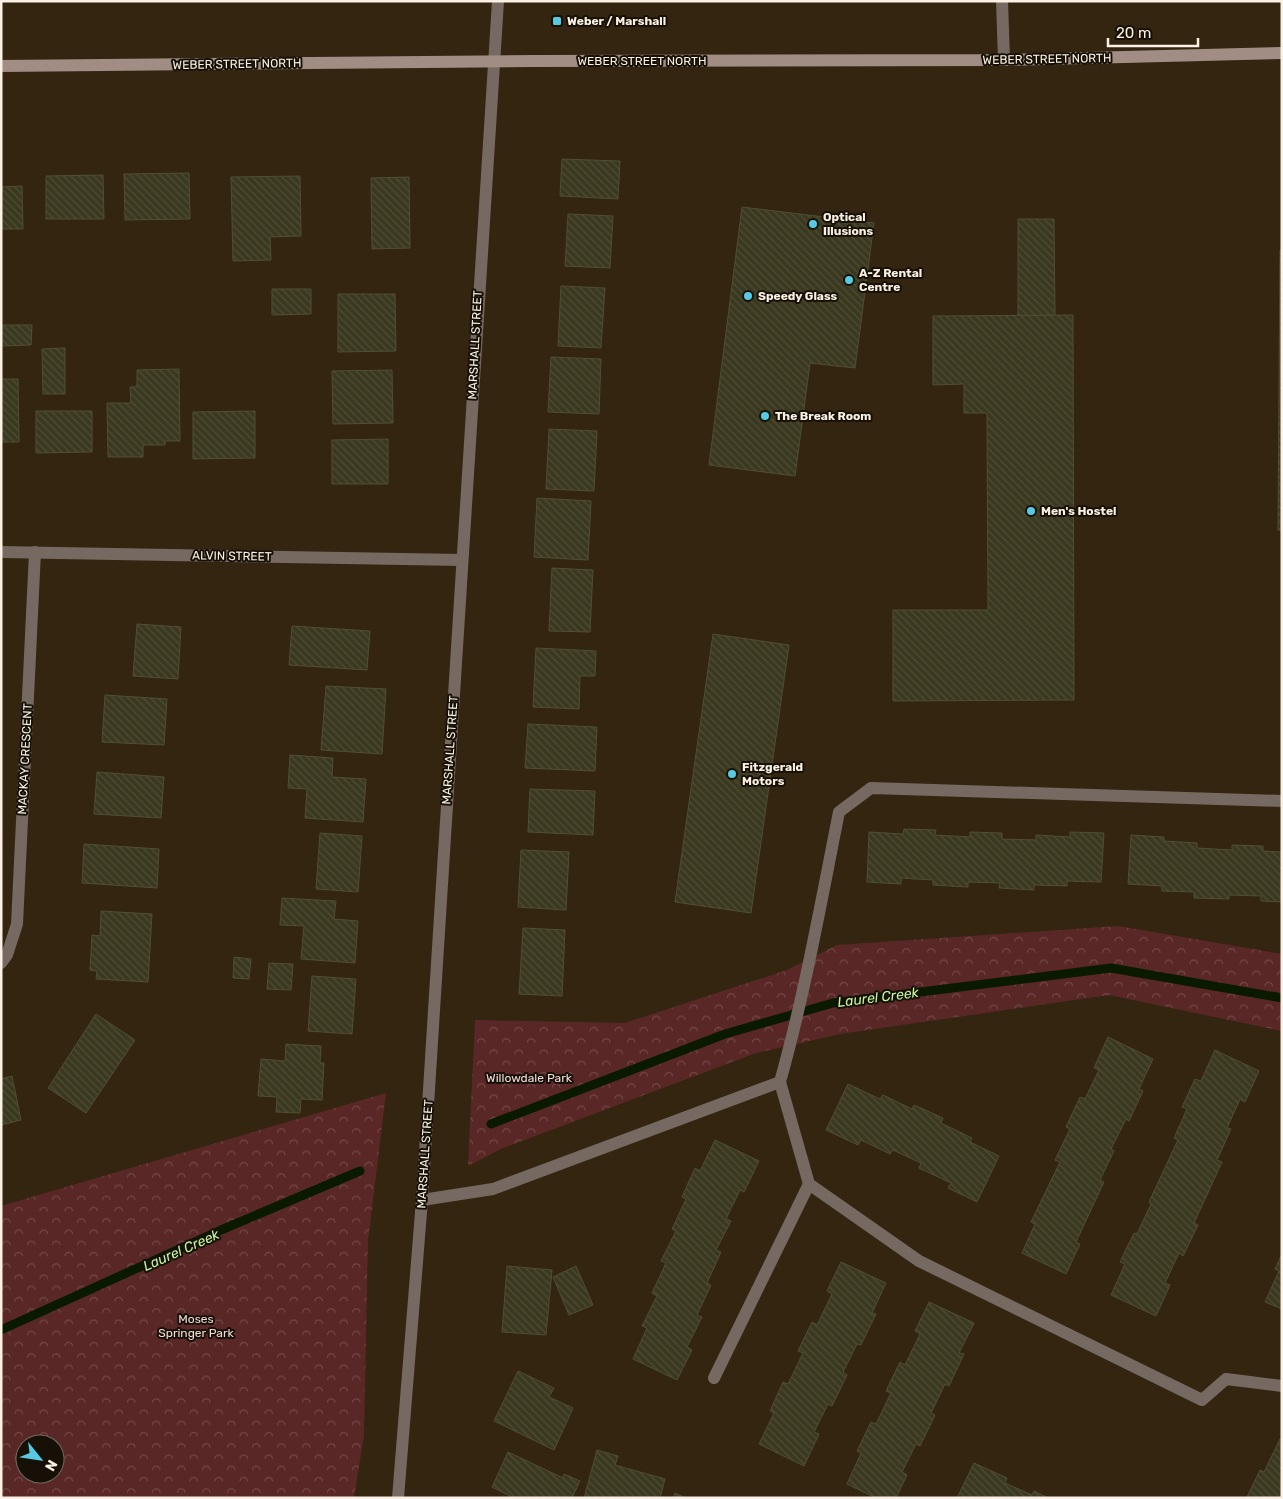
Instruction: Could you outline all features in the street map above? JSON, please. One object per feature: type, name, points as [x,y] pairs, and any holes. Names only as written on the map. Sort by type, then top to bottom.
[{"type":"main road","name":"WEBER STREET NORTH","points":[[1,66],[494,61],[1004,60],[1282,54]]},
{"type":"street","name":"MARSHALL STREET","points":[[398,1498],[422,1200],[498,1]]},
{"type":"street","points":[[1002,1],[1004,60]]},
{"type":"street","name":"ALVIN STREET","points":[[1,552],[462,560]]},
{"type":"street","name":"MACKAY CRESCENT","points":[[1,963],[7,955],[17,924],[35,552]]},
{"type":"street","points":[[1282,801],[871,788],[839,812],[812,951],[792,1040],[780,1082],[809,1184],[919,1261],[1202,1400],[1226,1379],[1282,1386]]},
{"type":"street","points":[[422,1200],[493,1189],[780,1082]]},
{"type":"street","points":[[714,1378],[809,1184]]},
{"type":"green space","name":"Willowdale Park","points":[[1118,926],[1282,954],[1282,1031],[1109,995],[840,1034],[756,1053],[501,1149],[468,1166],[475,1020],[625,1023],[787,970],[837,945]]},
{"type":"green space","name":"Moses Springer Park","points":[[386,1093],[368,1241],[364,1435],[354,1498],[1,1498],[1,1206]]},
{"type":"building","points":[[562,159],[620,161],[618,199],[560,196]]},
{"type":"building","points":[[189,173],[190,219],[125,220],[124,174]]},
{"type":"building","points":[[103,175],[104,219],[46,219],[46,176]]},
{"type":"building","points":[[300,176],[301,236],[270,237],[271,260],[233,261],[231,177]]},
{"type":"building","points":[[409,177],[410,248],[372,249],[371,178]]},
{"type":"building","points":[[22,186],[23,229],[1,229],[1,187]]},
{"type":"building","points":[[742,207],[874,223],[855,368],[810,363],[795,476],[709,465]]},
{"type":"building","points":[[568,214],[613,216],[610,268],[565,266]]},
{"type":"building","points":[[1018,219],[1054,219],[1055,315],[1018,316]]},
{"type":"building","points":[[1280,250],[1282,250],[1282,530],[1278,530]]},
{"type":"building","points":[[561,286],[605,288],[601,348],[558,346]]},
{"type":"building","points":[[272,289],[311,289],[311,314],[272,315]]},
{"type":"building","points":[[338,294],[395,294],[396,351],[338,352]]},
{"type":"building","name":"Men's Hostel","points":[[1073,315],[1074,700],[893,701],[893,610],[988,610],[987,413],[964,413],[964,384],[933,385],[933,316]]},
{"type":"building","points":[[1,325],[32,325],[31,345],[1,346]]},
{"type":"building","points":[[65,348],[65,394],[43,394],[42,349]]},
{"type":"building","points":[[551,357],[601,359],[599,414],[548,412]]},
{"type":"building","points":[[179,369],[180,441],[165,441],[165,445],[143,445],[143,457],[108,457],[107,403],[131,403],[130,387],[137,387],[137,370]]},
{"type":"building","points":[[392,370],[393,423],[333,424],[332,371]]},
{"type":"building","points":[[1,379],[18,379],[19,442],[1,442]]},
{"type":"building","points":[[36,411],[92,411],[92,452],[36,453]]},
{"type":"building","points":[[255,411],[255,458],[193,459],[193,412]]},
{"type":"building","points":[[549,429],[597,431],[594,491],[546,489]]},
{"type":"building","points":[[388,439],[388,484],[332,484],[332,440]]},
{"type":"building","points":[[537,498],[591,501],[588,560],[534,557]]},
{"type":"building","points":[[552,568],[593,570],[590,632],[549,631]]},
{"type":"building","points":[[137,624],[181,627],[178,679],[133,676]]},
{"type":"building","points":[[292,626],[370,631],[367,670],[289,665]]},
{"type":"building","name":"Fitzgerald Motors","points":[[713,634],[789,645],[751,913],[675,902]]},
{"type":"building","points":[[536,648],[596,651],[595,676],[580,676],[579,709],[533,707]]},
{"type":"building","points":[[326,686],[386,689],[382,754],[321,750]]},
{"type":"building","points":[[105,695],[167,699],[164,745],[102,742]]},
{"type":"building","points":[[528,724],[597,727],[595,771],[525,768]]},
{"type":"building","points":[[290,755],[333,758],[332,777],[366,779],[363,822],[305,818],[307,789],[288,788]]},
{"type":"building","points":[[97,772],[164,777],[161,818],[94,814]]},
{"type":"building","points":[[530,789],[595,791],[593,835],[528,832]]},
{"type":"building","points":[[904,829],[936,830],[935,835],[970,837],[970,832],[1002,833],[1002,839],[1036,840],[1036,835],[1070,837],[1070,832],[1104,833],[1101,882],[1067,881],[1067,886],[1034,885],[1034,890],[999,888],[1000,883],[968,882],[968,887],[933,885],[933,880],[901,878],[901,884],[867,882],[869,832],[903,834]]},
{"type":"building","points":[[320,833],[362,836],[358,892],[316,889]]},
{"type":"building","points":[[1131,835],[1164,837],[1164,841],[1197,843],[1197,848],[1232,850],[1232,845],[1263,846],[1263,851],[1282,852],[1282,902],[1261,901],[1261,896],[1229,895],[1229,899],[1194,898],[1194,892],[1162,891],[1162,886],[1128,884]]},
{"type":"building","points":[[84,844],[159,849],[157,888],[82,883]]},
{"type":"building","points":[[521,850],[569,852],[566,910],[518,907]]},
{"type":"building","points":[[282,898],[336,901],[334,919],[358,921],[355,963],[301,959],[304,926],[280,925]]},
{"type":"building","points":[[101,911],[152,914],[148,982],[96,979],[97,971],[90,970],[92,935],[100,936]]},
{"type":"building","points":[[523,928],[565,930],[562,996],[519,994]]},
{"type":"building","points":[[234,957],[251,959],[249,979],[233,978]]},
{"type":"building","points":[[269,963],[293,964],[291,990],[267,989]]},
{"type":"building","points":[[312,976],[356,979],[352,1034],[308,1031]]},
{"type":"building","points":[[96,1014],[135,1040],[86,1113],[48,1088]]},
{"type":"building","points":[[1108,1037],[1153,1059],[1139,1089],[1143,1091],[1129,1121],[1126,1119],[1111,1149],[1114,1151],[1100,1180],[1104,1182],[1076,1242],[1080,1244],[1066,1274],[1022,1253],[1035,1224],[1031,1222],[1060,1162],[1055,1160],[1070,1129],[1066,1127],[1080,1097],[1085,1099],[1099,1070],[1094,1068]]},
{"type":"building","points":[[286,1044],[321,1046],[320,1063],[324,1063],[322,1100],[301,1099],[300,1113],[276,1112],[277,1097],[258,1096],[261,1059],[285,1061]]},
{"type":"building","points":[[1215,1050],[1259,1071],[1245,1102],[1240,1099],[1227,1128],[1231,1129],[1217,1160],[1222,1162],[1194,1223],[1198,1225],[1183,1256],[1179,1253],[1165,1283],[1170,1285],[1156,1316],[1111,1295],[1125,1264],[1120,1262],[1134,1233],[1137,1234],[1151,1204],[1149,1202],[1178,1140],[1174,1138],[1187,1109],[1182,1107],[1195,1079],[1201,1081]]},
{"type":"building","points":[[12,1076],[21,1120],[1,1125],[1,1079]]},
{"type":"building","points":[[848,1084],[880,1099],[883,1095],[912,1109],[914,1105],[943,1118],[941,1123],[972,1138],[970,1142],[999,1156],[977,1202],[948,1188],[951,1183],[919,1168],[921,1163],[893,1150],[890,1154],[861,1140],[858,1145],[826,1130]]},
{"type":"building","points":[[715,1140],[759,1161],[744,1192],[740,1190],[726,1219],[731,1221],[716,1250],[721,1252],[707,1283],[711,1285],[697,1315],[702,1317],[687,1347],[692,1350],[677,1380],[633,1359],[647,1328],[642,1326],[657,1296],[652,1293],[666,1263],[661,1261],[676,1231],[672,1229],[686,1199],[682,1197],[695,1168],[700,1171]]},
{"type":"building","points":[[1282,1254],[1282,1309],[1265,1302],[1279,1271],[1275,1269]]},
{"type":"building","points":[[841,1262],[886,1283],[872,1313],[876,1314],[861,1345],[857,1344],[843,1372],[847,1375],[832,1406],[828,1404],[814,1432],[819,1434],[804,1466],[759,1444],[774,1413],[770,1411],[783,1382],[788,1384],[803,1353],[798,1351],[812,1322],[817,1325],[832,1294],[827,1291]]},
{"type":"building","points":[[507,1266],[552,1270],[546,1335],[502,1332]]},
{"type":"building","points":[[576,1266],[593,1305],[569,1315],[553,1277]]},
{"type":"building","points":[[929,1302],[974,1323],[959,1353],[964,1354],[949,1386],[945,1384],[931,1413],[935,1415],[920,1446],[916,1444],[902,1472],[907,1475],[896,1498],[876,1498],[847,1484],[861,1453],[857,1451],[871,1422],[876,1424],[891,1393],[886,1391],[900,1362],[905,1365],[920,1334],[915,1331]]},
{"type":"building","points":[[518,1371],[554,1388],[549,1397],[573,1408],[554,1450],[494,1421]]},
{"type":"building","points":[[1280,1439],[1282,1440],[1282,1498],[1247,1497],[1260,1470],[1264,1472]]},
{"type":"building","points":[[597,1450],[618,1456],[615,1465],[665,1479],[660,1498],[584,1498]]},
{"type":"building","points":[[508,1452],[563,1478],[564,1474],[580,1481],[572,1498],[514,1498],[492,1487]]},
{"type":"building","points":[[974,1463],[1007,1478],[1005,1483],[1032,1495],[1034,1491],[1048,1498],[957,1498]]},
{"type":"building","points":[[675,1493],[686,1498],[673,1498]]},
{"type":"waterway","name":"Laurel Creek","points":[[491,1124],[725,1034],[833,1003],[1111,968],[1282,998]]},
{"type":"waterway","name":"Laurel Creek","points":[[1,1330],[221,1230],[360,1171]]},
{"type":"place","name":"Weber / Marshall","points":[[557,21]]},
{"type":"place","name":"Optical Illusions","points":[[813,224]]},
{"type":"place","name":"A-Z Rental Centre","points":[[849,280]]},
{"type":"place","name":"Speedy Glass","points":[[748,296]]},
{"type":"place","name":"The Break Room","points":[[765,416]]},
{"type":"place","name":"Men's Hostel","points":[[1031,511]]},
{"type":"place","name":"Fitzgerald Motors","points":[[732,774]]}]
